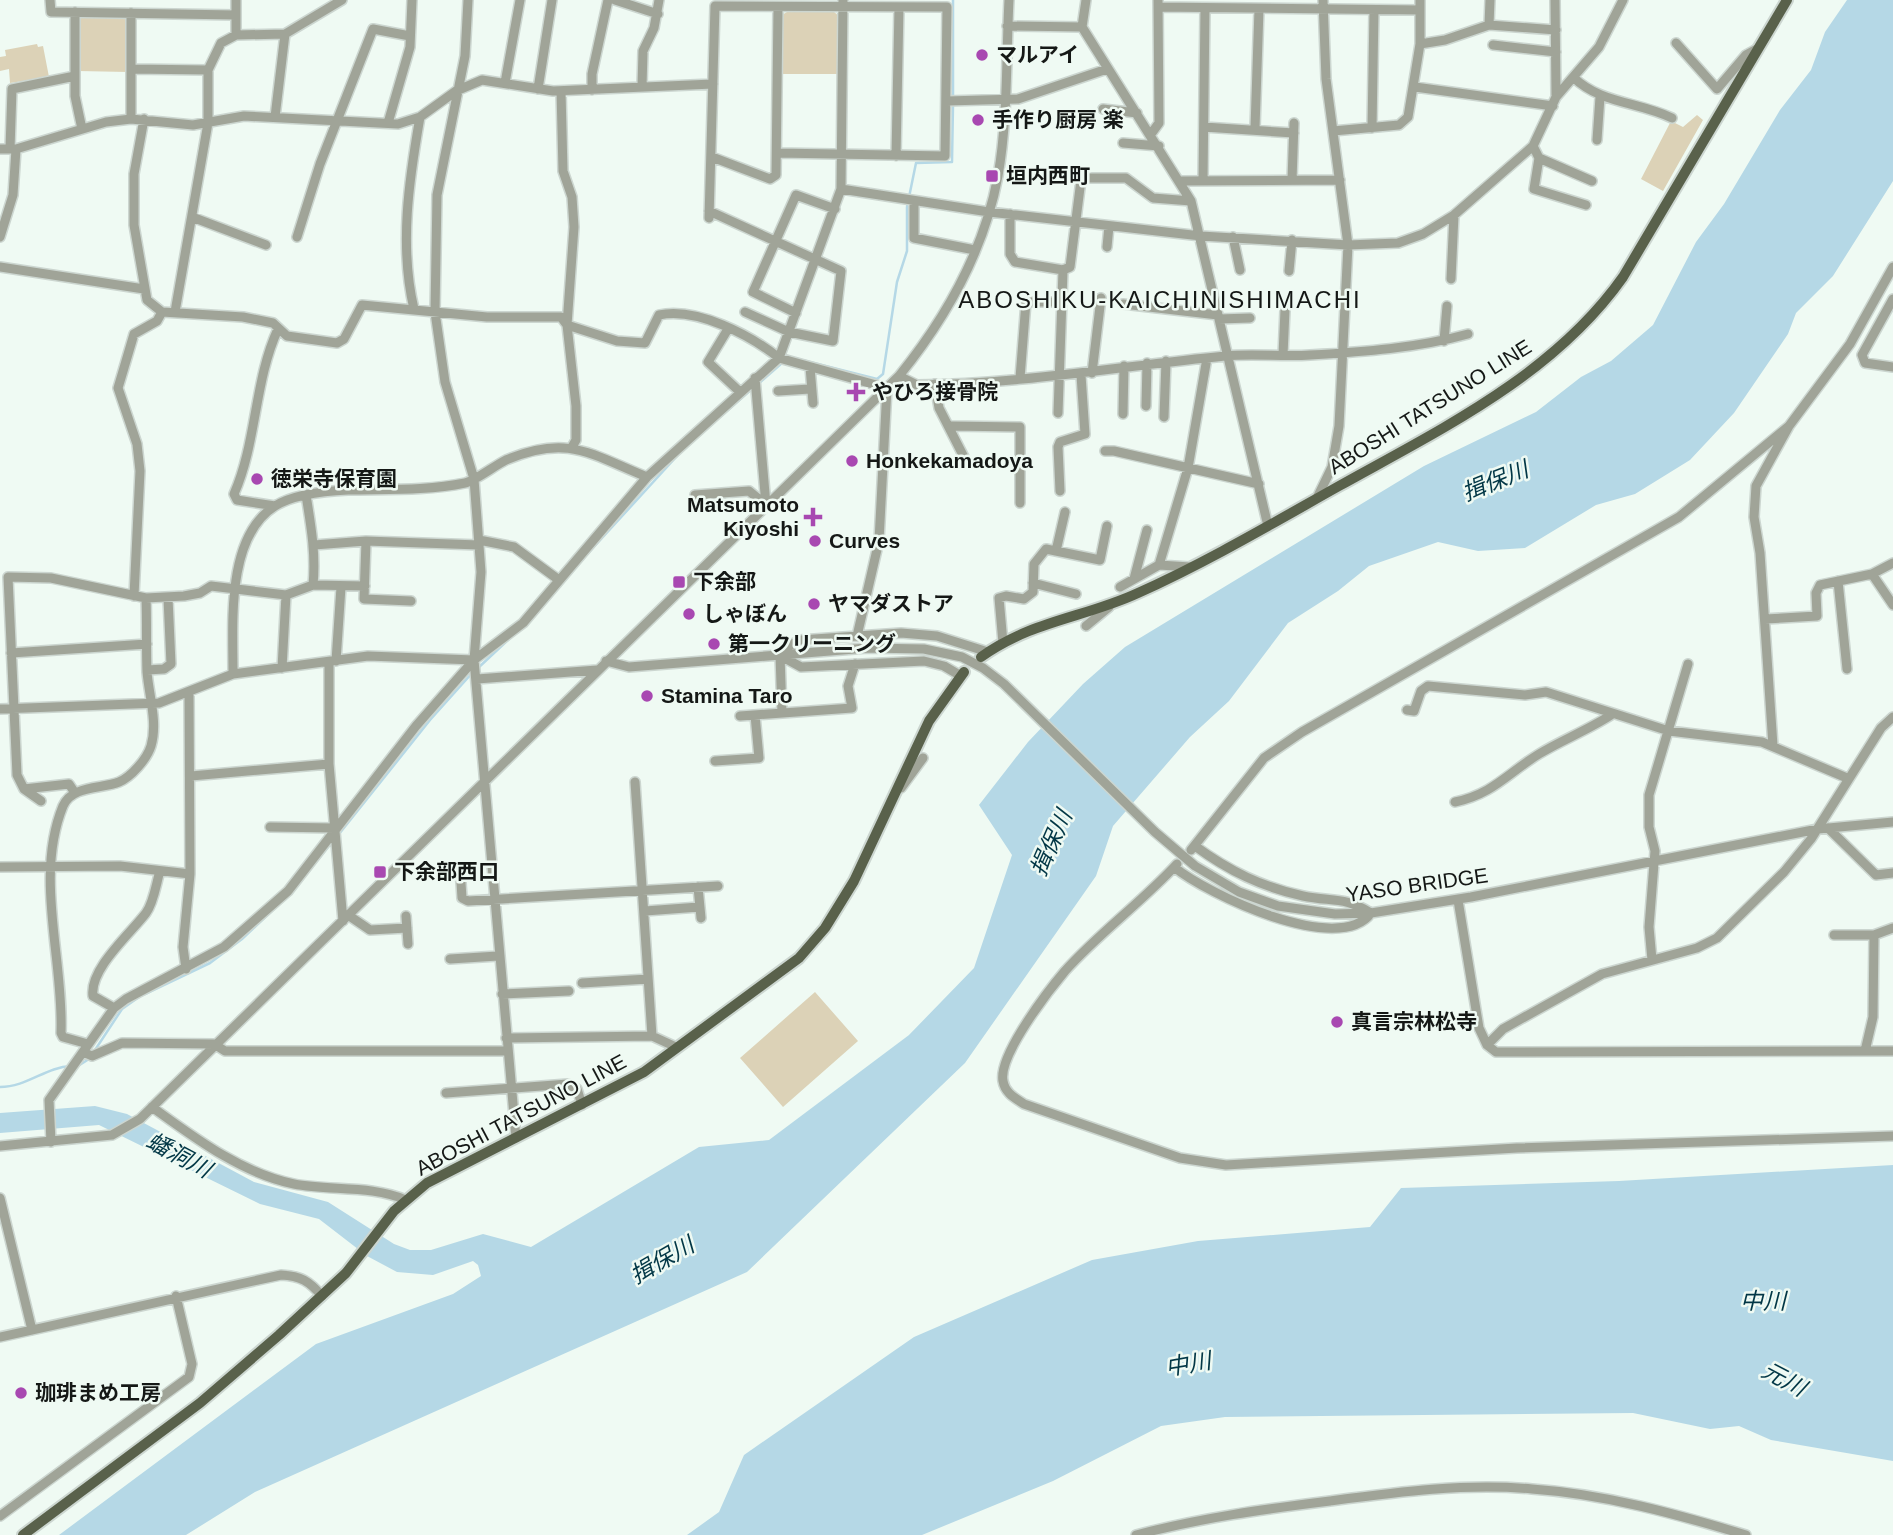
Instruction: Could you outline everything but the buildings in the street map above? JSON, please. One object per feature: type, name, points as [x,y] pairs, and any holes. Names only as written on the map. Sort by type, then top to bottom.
[{"type":"main road","name":"ABOSHI TATSUNO LINE","points":[[985,655],[1003,643],[1053,620],[1115,601],[1190,567],[1409,447],[1522,377],[1584,326],[1623,277],[1787,0]]},
{"type":"main road","name":"ABOSHI TATSUNO LINE","points":[[23,1535],[200,1403],[346,1273],[394,1210],[406,1200],[443,1173],[644,1072],[773,979],[813,944],[854,881],[929,721],[962,674]]},
{"type":"street","points":[[50,0],[51,12],[236,15]]},
{"type":"street","points":[[236,0],[236,36]]},
{"type":"street","points":[[175,312],[208,123],[208,70],[221,43],[236,36],[285,34],[342,0]]},
{"type":"street","points":[[388,123],[410,36],[412,0]]},
{"type":"street","points":[[468,0],[465,56],[456,91],[435,215],[435,312],[445,382],[474,479],[481,572],[474,660],[516,1138]]},
{"type":"street","points":[[505,83],[520,0]]},
{"type":"street","points":[[538,89],[552,0]]},
{"type":"street","points":[[592,90],[592,74],[608,0]]},
{"type":"street","points":[[615,0],[658,14]]},
{"type":"street","points":[[642,86],[643,51],[658,14],[659,0]]},
{"type":"street","points":[[0,1146],[102,1137],[120,1132],[140,1119],[899,376],[946,312],[975,250],[989,212],[1000,165],[1009,0]]},
{"type":"street","points":[[1086,0],[1082,27],[1181,181],[1191,201],[1268,526]]},
{"type":"street","points":[[1489,25],[1490,0]]},
{"type":"street","points":[[1555,0],[1555,102]]},
{"type":"street","points":[[841,189],[989,212],[1201,236],[1348,245],[1398,243],[1423,234],[1454,215],[1533,146],[1555,102],[1609,32],[1623,0]]},
{"type":"street","points":[[1151,134],[1159,123],[1158,3],[1205,8],[1259,9],[1323,5],[1374,10],[1420,5],[1420,44],[1408,117],[1399,125],[1333,131]]},
{"type":"street","points":[[51,1142],[49,1100],[114,1008],[224,947],[288,891],[416,726],[474,660],[523,623],[647,477],[740,391],[756,383],[779,358],[841,189],[843,4]]},
{"type":"street","points":[[745,312],[789,332],[833,341],[841,271],[709,214],[715,6],[843,4],[947,7],[952,101],[945,156],[778,153]]},
{"type":"street","points":[[1317,498],[1332,467],[1337,440],[1348,245],[1333,131],[1323,5]]},
{"type":"street","points":[[712,157],[770,179],[776,175],[778,7]]},
{"type":"street","points":[[896,156],[899,7]]},
{"type":"street","points":[[1203,181],[1205,8]]},
{"type":"street","points":[[1255,128],[1259,9]]},
{"type":"street","points":[[1372,128],[1374,10]]},
{"type":"street","points":[[75,12],[75,96],[82,129]]},
{"type":"street","points":[[131,13],[131,119]]},
{"type":"street","points":[[1420,44],[1445,40],[1489,25],[1556,30]]},
{"type":"street","points":[[1007,26],[1082,27]]},
{"type":"street","points":[[297,237],[373,29],[410,36]]},
{"type":"street","points":[[275,117],[285,34]]},
{"type":"street","points":[[1676,43],[1717,89],[1746,55],[1757,49]]},
{"type":"street","points":[[1493,45],[1556,52]]},
{"type":"street","points":[[132,69],[208,70]]},
{"type":"street","points":[[952,101],[1004,102],[1107,69]]},
{"type":"street","points":[[0,237],[13,195],[8,149],[12,89],[75,76]]},
{"type":"street","points":[[1573,77],[1600,97],[1649,107],[1672,118]]},
{"type":"street","points":[[8,149],[131,119],[193,125],[244,116],[398,124],[420,117],[456,91],[482,80],[561,91],[713,84]]},
{"type":"street","points":[[1415,87],[1555,102]]},
{"type":"street","points":[[561,91],[563,171],[572,197],[573,227],[567,325],[576,406],[576,440],[572,447]]},
{"type":"street","points":[[1597,140],[1600,97]]},
{"type":"street","points":[[1103,108],[1137,113]]},
{"type":"street","points":[[414,309],[406,277],[407,214],[413,150],[420,117]]},
{"type":"street","points":[[144,119],[134,174],[134,216],[147,300],[162,312],[243,317],[273,323],[286,336],[337,343],[344,339],[362,305],[487,317],[561,317],[567,325],[632,344],[645,342],[654,321],[659,315],[667,314],[694,317],[728,329],[767,348],[779,358],[887,388]]},
{"type":"street","points":[[1204,127],[1255,128],[1264,133],[1294,128],[1292,180]]},
{"type":"street","points":[[1123,143],[1159,146]]},
{"type":"street","points":[[1533,146],[1539,158],[1534,189],[1586,205]]},
{"type":"street","points":[[1539,158],[1592,181]]},
{"type":"street","points":[[1010,214],[1010,254],[1015,262],[1063,270],[1070,267],[1081,175],[1126,178],[1153,198],[1191,201]]},
{"type":"street","points":[[1181,181],[1340,180]]},
{"type":"street","points":[[796,313],[753,292],[796,195],[835,209]]},
{"type":"street","points":[[914,201],[914,238],[975,250]]},
{"type":"street","points":[[1451,279],[1454,215]]},
{"type":"street","points":[[191,217],[266,244]]},
{"type":"street","points":[[1107,247],[1108,226]]},
{"type":"street","points":[[1233,237],[1240,270]]},
{"type":"street","points":[[1289,271],[1292,240]]},
{"type":"street","points":[[0,267],[60,274],[144,289]]},
{"type":"street","points":[[1773,746],[1765,618],[1754,517],[1756,486],[1789,426],[1850,344],[1893,267]]},
{"type":"street","points":[[1058,413],[1063,270]]},
{"type":"street","points":[[1092,373],[1101,298]]},
{"type":"street","points":[[1893,299],[1890,309],[1861,355],[1865,363],[1893,367]]},
{"type":"street","points":[[1020,378],[1026,302],[1060,302]]},
{"type":"street","points":[[1123,304],[1219,317],[1250,318]]},
{"type":"street","points":[[1444,341],[1447,306]]},
{"type":"street","points":[[1283,355],[1285,310]]},
{"type":"street","points":[[134,596],[140,471],[137,444],[119,396],[118,380],[134,334],[158,321],[162,312]]},
{"type":"street","points":[[278,329],[264,376],[246,465],[234,494],[237,500],[275,506],[306,495],[467,483],[509,459],[551,447],[572,447],[647,477]]},
{"type":"street","points":[[728,329],[708,362],[710,367],[740,391]]},
{"type":"street","points":[[899,376],[913,384],[935,384],[1081,375],[1147,363],[1228,355],[1342,352],[1444,341],[1468,334]]},
{"type":"street","points":[[1160,565],[1188,468],[1207,358]]},
{"type":"street","points":[[1164,417],[1166,361]]},
{"type":"street","points":[[1146,406],[1147,363]]},
{"type":"street","points":[[1122,414],[1124,366]]},
{"type":"street","points":[[810,367],[813,403]]},
{"type":"street","points":[[1060,491],[1060,442],[1084,433],[1081,375]]},
{"type":"street","points":[[756,383],[766,505]]},
{"type":"street","points":[[935,384],[939,408],[951,426],[967,463]]},
{"type":"street","points":[[857,636],[879,541],[887,388]]},
{"type":"street","points":[[778,391],[810,389]]},
{"type":"street","points":[[951,426],[1020,426],[1020,503]]},
{"type":"street","points":[[1789,426],[1679,517],[1302,732],[1264,758],[1193,848],[1241,877],[1306,897],[1352,901],[1371,913],[1351,927],[1299,924],[1229,900],[1176,866],[1065,972],[1017,1039],[1005,1062],[1003,1081],[1009,1093],[1024,1104],[1180,1158],[1226,1165],[1517,1149],[1893,1136]]},
{"type":"street","points":[[1105,452],[1114,451],[1259,484]]},
{"type":"street","points":[[695,495],[749,491],[766,505]]},
{"type":"street","points":[[306,495],[314,545],[313,585]]},
{"type":"street","points":[[233,674],[235,589],[242,548],[275,506]]},
{"type":"street","points":[[1056,551],[1065,512]]},
{"type":"street","points":[[1003,643],[999,598],[1006,596],[1024,599],[1033,592],[1034,564],[1046,549],[1100,561],[1107,526]]},
{"type":"street","points":[[1134,579],[1147,530]]},
{"type":"street","points":[[314,545],[366,541],[479,542],[514,547],[559,580]]},
{"type":"street","points":[[366,541],[365,598],[411,601]]},
{"type":"street","points":[[1765,618],[1816,616],[1816,593],[1820,585],[1871,574],[1893,563]]},
{"type":"street","points":[[1120,587],[1160,565],[1190,567]]},
{"type":"street","points":[[1871,574],[1893,605]]},
{"type":"street","points":[[41,801],[24,789],[17,775],[11,653],[5,616],[8,577],[51,578],[146,598],[200,593],[211,586],[286,595],[313,585],[365,586]]},
{"type":"street","points":[[1838,581],[1847,668]]},
{"type":"street","points":[[1033,583],[1076,594]]},
{"type":"street","points":[[341,587],[332,662],[329,764],[334,831],[346,918]]},
{"type":"street","points":[[282,668],[286,595]]},
{"type":"street","points":[[146,598],[147,670],[153,728],[151,747],[134,771],[120,782],[75,793],[64,803],[53,844],[52,928],[63,1037],[86,1048],[92,1056],[122,1043],[214,1044],[225,1051],[507,1051]]},
{"type":"street","points":[[147,670],[164,669],[172,664],[168,598]]},
{"type":"street","points":[[1086,626],[1115,601]]},
{"type":"street","points":[[782,713],[779,655],[783,649],[800,640],[901,633],[937,636],[985,655]]},
{"type":"street","points":[[11,653],[147,644]]},
{"type":"street","name":"YASO BRIDGE","points":[[606,661],[629,667],[867,648],[924,649],[962,657],[983,667],[1004,684],[1155,832],[1195,866],[1239,892],[1278,906],[1335,914],[1371,913],[1458,900],[1823,829],[1893,822]]},
{"type":"street","points":[[779,655],[801,667],[924,661],[962,674]]},
{"type":"street","points":[[0,709],[166,702],[233,674],[368,656],[474,660]]},
{"type":"street","points":[[740,716],[852,708],[848,686],[855,664]]},
{"type":"street","points":[[1652,960],[1649,927],[1653,862],[1649,795],[1688,664]]},
{"type":"street","points":[[477,679],[597,670]]},
{"type":"street","points":[[1407,710],[1414,710],[1421,691],[1428,686],[1525,695],[1546,692],[1567,697],[1611,715],[1669,731],[1725,740],[1747,739],[1773,746],[1847,778]]},
{"type":"street","points":[[186,969],[183,947],[190,874],[189,692]]},
{"type":"street","points":[[715,761],[759,758],[755,715]]},
{"type":"street","points":[[1455,802],[1474,798],[1503,783],[1538,754],[1581,734],[1611,715]]},
{"type":"street","points":[[1487,1045],[1503,1029],[1602,974],[1697,948],[1717,938],[1823,829],[1847,778],[1881,728],[1893,717]]},
{"type":"street","points":[[890,803],[923,758]]},
{"type":"street","points":[[191,776],[329,764]]},
{"type":"street","points":[[24,789],[62,782],[69,784],[75,793]]},
{"type":"street","points":[[635,782],[652,1036]]},
{"type":"street","points":[[270,827],[334,831]]},
{"type":"street","points":[[1823,829],[1876,874],[1893,873]]},
{"type":"street","points":[[0,867],[120,866],[190,874]]},
{"type":"street","points":[[460,868],[464,900],[494,901],[718,886]]},
{"type":"street","points":[[114,1008],[93,996],[92,989],[106,960],[128,930],[146,912],[160,871]]},
{"type":"street","points":[[645,911],[700,913],[698,887]]},
{"type":"street","points":[[1458,900],[1479,1028],[1487,1045],[1496,1052],[1893,1051]]},
{"type":"street","points":[[406,916],[408,944]]},
{"type":"street","points":[[346,918],[370,930],[407,928]]},
{"type":"street","points":[[1833,935],[1874,935],[1893,928]]},
{"type":"street","points":[[1865,1051],[1873,1017],[1874,935]]},
{"type":"street","points":[[450,959],[498,956]]},
{"type":"street","points":[[582,983],[648,979]]},
{"type":"street","points":[[502,994],[569,991]]},
{"type":"street","points":[[506,1038],[652,1036],[676,1047]]},
{"type":"street","points":[[446,1093],[568,1084],[577,1089],[582,1105]]},
{"type":"street","points":[[152,1107],[193,1137],[267,1176],[316,1187],[386,1193],[406,1200]]},
{"type":"street","points":[[0,1198],[32,1330]]},
{"type":"street","points":[[0,1337],[176,1296],[281,1275],[299,1276],[312,1284],[322,1296]]},
{"type":"street","points":[[0,1516],[189,1377],[192,1364],[176,1296]]},
{"type":"street","points":[[1136,1535],[1207,1518],[1392,1493],[1480,1486],[1534,1489],[1598,1498],[1654,1509],[1746,1535]]},
{"type":"shaded area","points":[[787,12],[834,12],[839,16],[837,74],[782,74],[782,15]]},
{"type":"shaded area","points":[[84,15],[122,16],[129,21],[128,72],[78,71],[79,20]]},
{"type":"shaded area","points":[[37,44],[38,47],[43,46],[49,77],[10,83],[9,69],[0,71],[0,57],[6,56],[5,50]]},
{"type":"shaded area","points":[[1697,115],[1703,120],[1663,191],[1641,179],[1671,121],[1683,127]]},
{"type":"shaded area","points":[[815,992],[858,1041],[783,1107],[740,1058]]},
{"type":"water","points":[[1847,0],[1893,0],[1893,181],[1833,276],[1796,313],[1788,334],[1734,413],[1690,460],[1635,494],[1596,505],[1525,548],[1478,551],[1438,542],[1369,566],[1338,591],[1288,623],[1229,701],[1190,737],[1113,826],[1096,876],[965,1063],[747,1272],[255,1492],[186,1535],[59,1535],[316,1344],[453,1294],[481,1276],[478,1265],[473,1261],[433,1275],[397,1272],[367,1256],[319,1219],[260,1204],[99,1125],[0,1133],[0,1113],[95,1106],[127,1114],[254,1182],[328,1202],[394,1244],[410,1250],[431,1250],[483,1234],[531,1247],[699,1147],[769,1140],[909,1035],[974,968],[1012,855],[979,805],[1028,742],[1083,684],[1125,647],[1424,466],[1536,412],[1581,377],[1611,361],[1653,325],[1696,242],[1724,204],[1780,110],[1811,70],[1825,32]]},
{"type":"water","name":"中川","points":[[1893,1165],[1893,1461],[1771,1440],[1739,1426],[1710,1429],[1633,1413],[1225,1417],[1161,1426],[1053,1481],[922,1535],[687,1535],[719,1512],[744,1455],[914,1337],[1092,1260],[1198,1241],[1370,1227],[1401,1188],[1619,1181]]},
{"type":"waterway","points":[[953,0],[953,98]]},
{"type":"waterway","points":[[790,357],[877,379],[883,374],[897,282],[907,251],[907,207],[916,163],[952,162],[953,105]]},
{"type":"waterway","points":[[758,384],[782,363]]},
{"type":"waterway","points":[[721,416],[753,388]]},
{"type":"waterway","points":[[580,562],[677,456]]},
{"type":"waterway","points":[[478,668],[509,639]]},
{"type":"waterway","points":[[339,834],[430,720],[473,672]]},
{"type":"waterway","points":[[293,891],[332,842]]},
{"type":"waterway","points":[[145,994],[210,963],[242,939],[278,905]]},
{"type":"waterway","points":[[95,1050],[122,1009],[139,997]]},
{"type":"waterway","points":[[78,1066],[89,1059]]},
{"type":"waterway","points":[[0,1087],[19,1084],[53,1070],[71,1066]]},
{"type":"place","name":"マルアイ","points":[[982,55]]},
{"type":"place","name":"手作り厨房 楽","points":[[978,120]]},
{"type":"place","name":"垣内西町","points":[[992,176]]},
{"type":"place","name":"やひろ接骨院","points":[[856,392]]},
{"type":"place","name":"Honkekamadoya","points":[[852,461]]},
{"type":"place","name":"徳栄寺保育園","points":[[257,479]]},
{"type":"place","name":"Matsumoto Kiyoshi","points":[[813,517]]},
{"type":"place","name":"Curves","points":[[815,541]]},
{"type":"place","name":"下余部","points":[[679,582]]},
{"type":"place","name":"ヤマダストア","points":[[814,604]]},
{"type":"place","name":"しゃぼん","points":[[689,614]]},
{"type":"place","name":"第一クリーニング","points":[[714,644]]},
{"type":"place","name":"Stamina Taro","points":[[647,696]]},
{"type":"place","name":"下余部西口","points":[[380,872]]},
{"type":"place","name":"真言宗林松寺","points":[[1337,1022]]},
{"type":"place","name":"珈琲まめ工房","points":[[21,1393]]},
{"type":"district","name":"ABOSHIKU-KAICHINISHIMACHI","points":[[1160,300]]},
{"type":"water label","name":"揖保川","points":[[1495,481]]},
{"type":"water label","name":"揖保川","points":[[1051,843]]},
{"type":"water label","name":"蟠洞川","points":[[179,1155]]},
{"type":"water label","name":"揖保川","points":[[662,1260]]},
{"type":"water label","name":"元川","points":[[1784,1379]]}]
